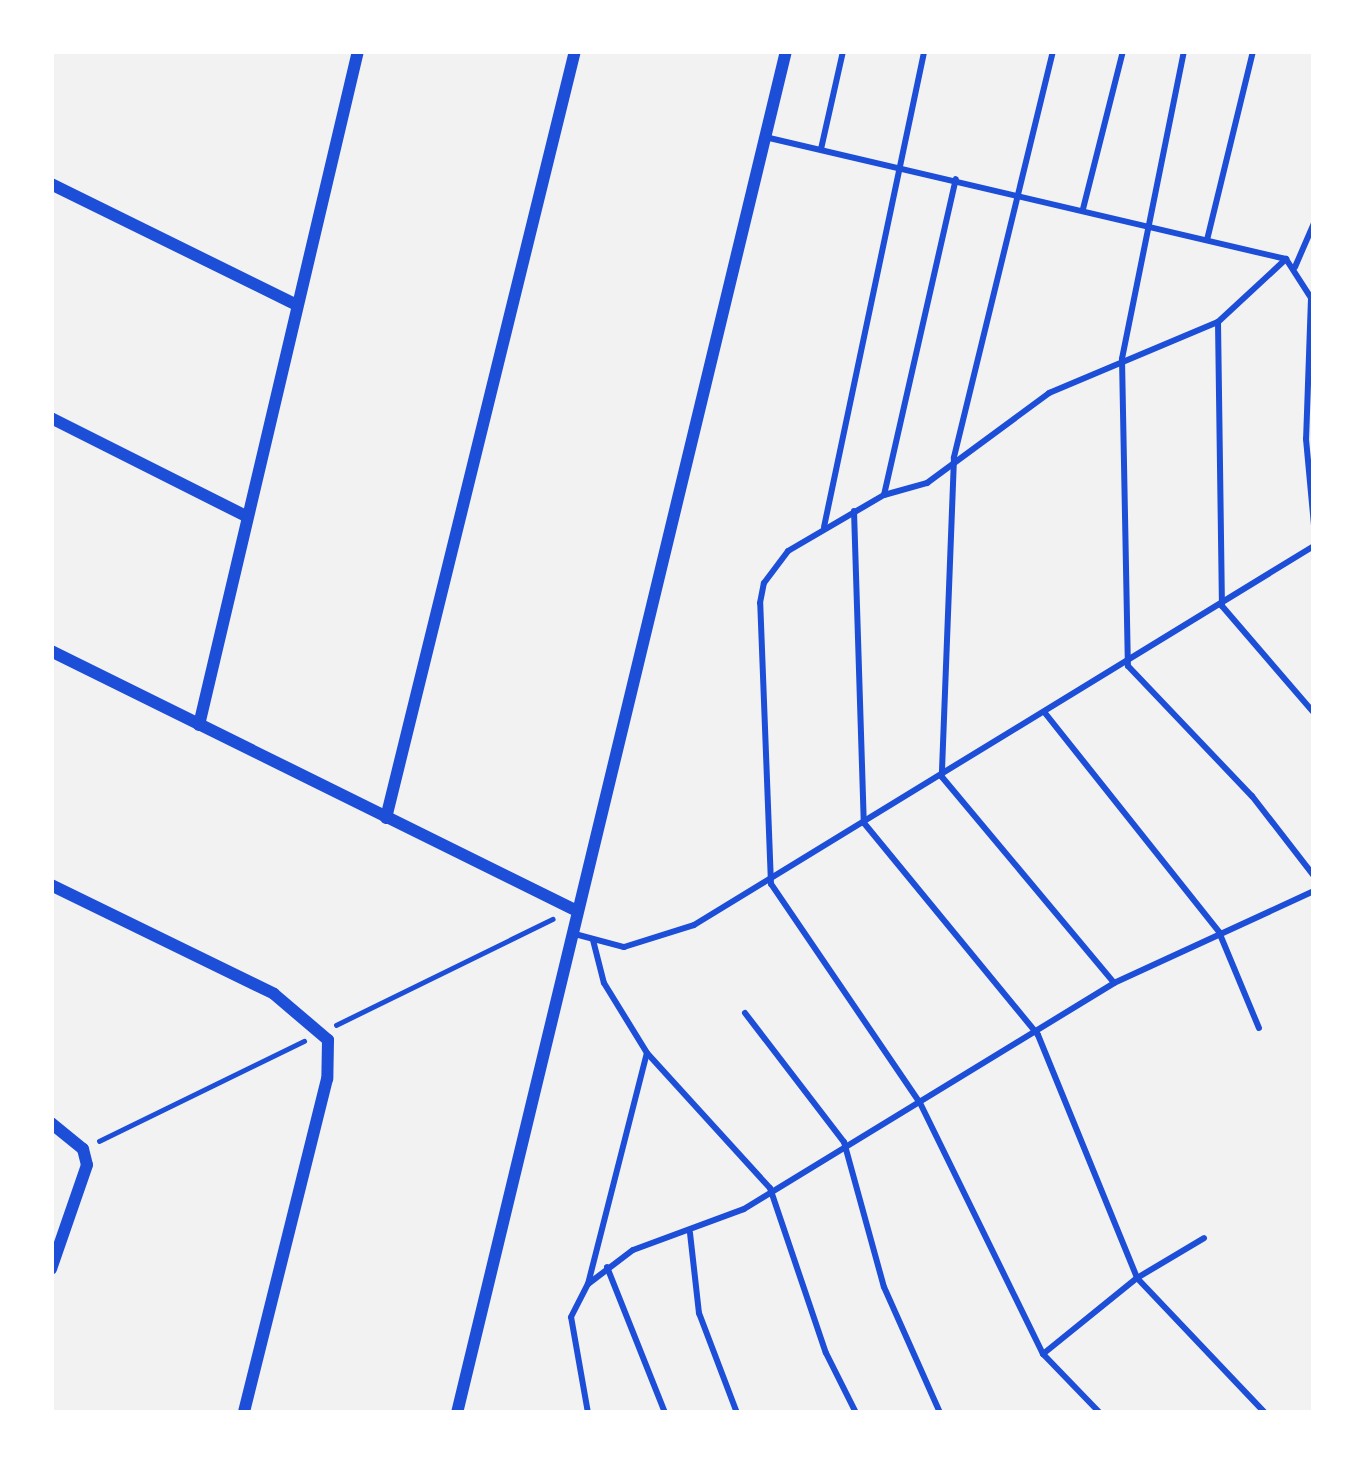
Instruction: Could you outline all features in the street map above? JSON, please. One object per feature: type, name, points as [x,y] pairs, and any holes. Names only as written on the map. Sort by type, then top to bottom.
[{"type":"street","points":[[199,725],[358,51]]},
{"type":"street","points":[[386,818],[575,51]]},
{"type":"street","points":[[457,1413],[573,909],[786,51]]},
{"type":"street","points":[[51,184],[295,304]]},
{"type":"street","points":[[51,418],[246,516]]},
{"type":"street","points":[[51,651],[573,909]]},
{"type":"street","points":[[51,885],[274,994],[328,1040],[327,1078],[244,1413]]},
{"type":"street","points":[[51,1123],[83,1149],[87,1165],[51,1270]]},
{"type":"lane","points":[[821,149],[844,51]]},
{"type":"lane","points":[[824,527],[924,51]]},
{"type":"lane","points":[[1053,51],[955,458],[942,777],[1114,983]]},
{"type":"lane","points":[[1083,209],[1123,51]]},
{"type":"lane","points":[[1184,51],[1123,359],[1128,666],[1252,796],[1314,876]]},
{"type":"lane","points":[[1207,241],[1253,51]]},
{"type":"lane","points":[[765,137],[1286,259],[1311,298],[1306,439],[1314,526]]},
{"type":"lane","points":[[884,495],[956,179]]},
{"type":"lane","points":[[1295,267],[1314,223]]},
{"type":"lane","points":[[1100,1413],[1043,1354],[920,1103],[771,884],[760,603],[773,567],[824,527],[884,495],[926,483],[1049,393],[1218,322],[1286,259]]},
{"type":"lane","points":[[1218,322],[1222,606],[1314,713]]},
{"type":"lane","points":[[854,512],[864,823],[1038,1035],[1137,1277],[1265,1413]]},
{"type":"lane","points":[[568,932],[593,940],[653,943],[771,884],[1314,546]]},
{"type":"lane","points":[[1045,712],[1219,932],[1259,1028]]},
{"type":"lane","points":[[588,1284],[607,1267],[690,1233],[770,1189],[844,1142],[1038,1035],[1114,983],[1314,891]]},
{"type":"lane","points":[[593,940],[604,983],[647,1053],[770,1189],[826,1353],[856,1413]]},
{"type":"lane","points":[[745,1013],[844,1142],[884,1287],[940,1413]]},
{"type":"lane","points":[[588,1413],[569,1339],[588,1284],[647,1053]]},
{"type":"lane","points":[[690,1233],[700,1312],[736,1413]]},
{"type":"lane","points":[[1043,1354],[1137,1277],[1204,1238]]},
{"type":"lane","points":[[607,1267],[665,1413]]}]
